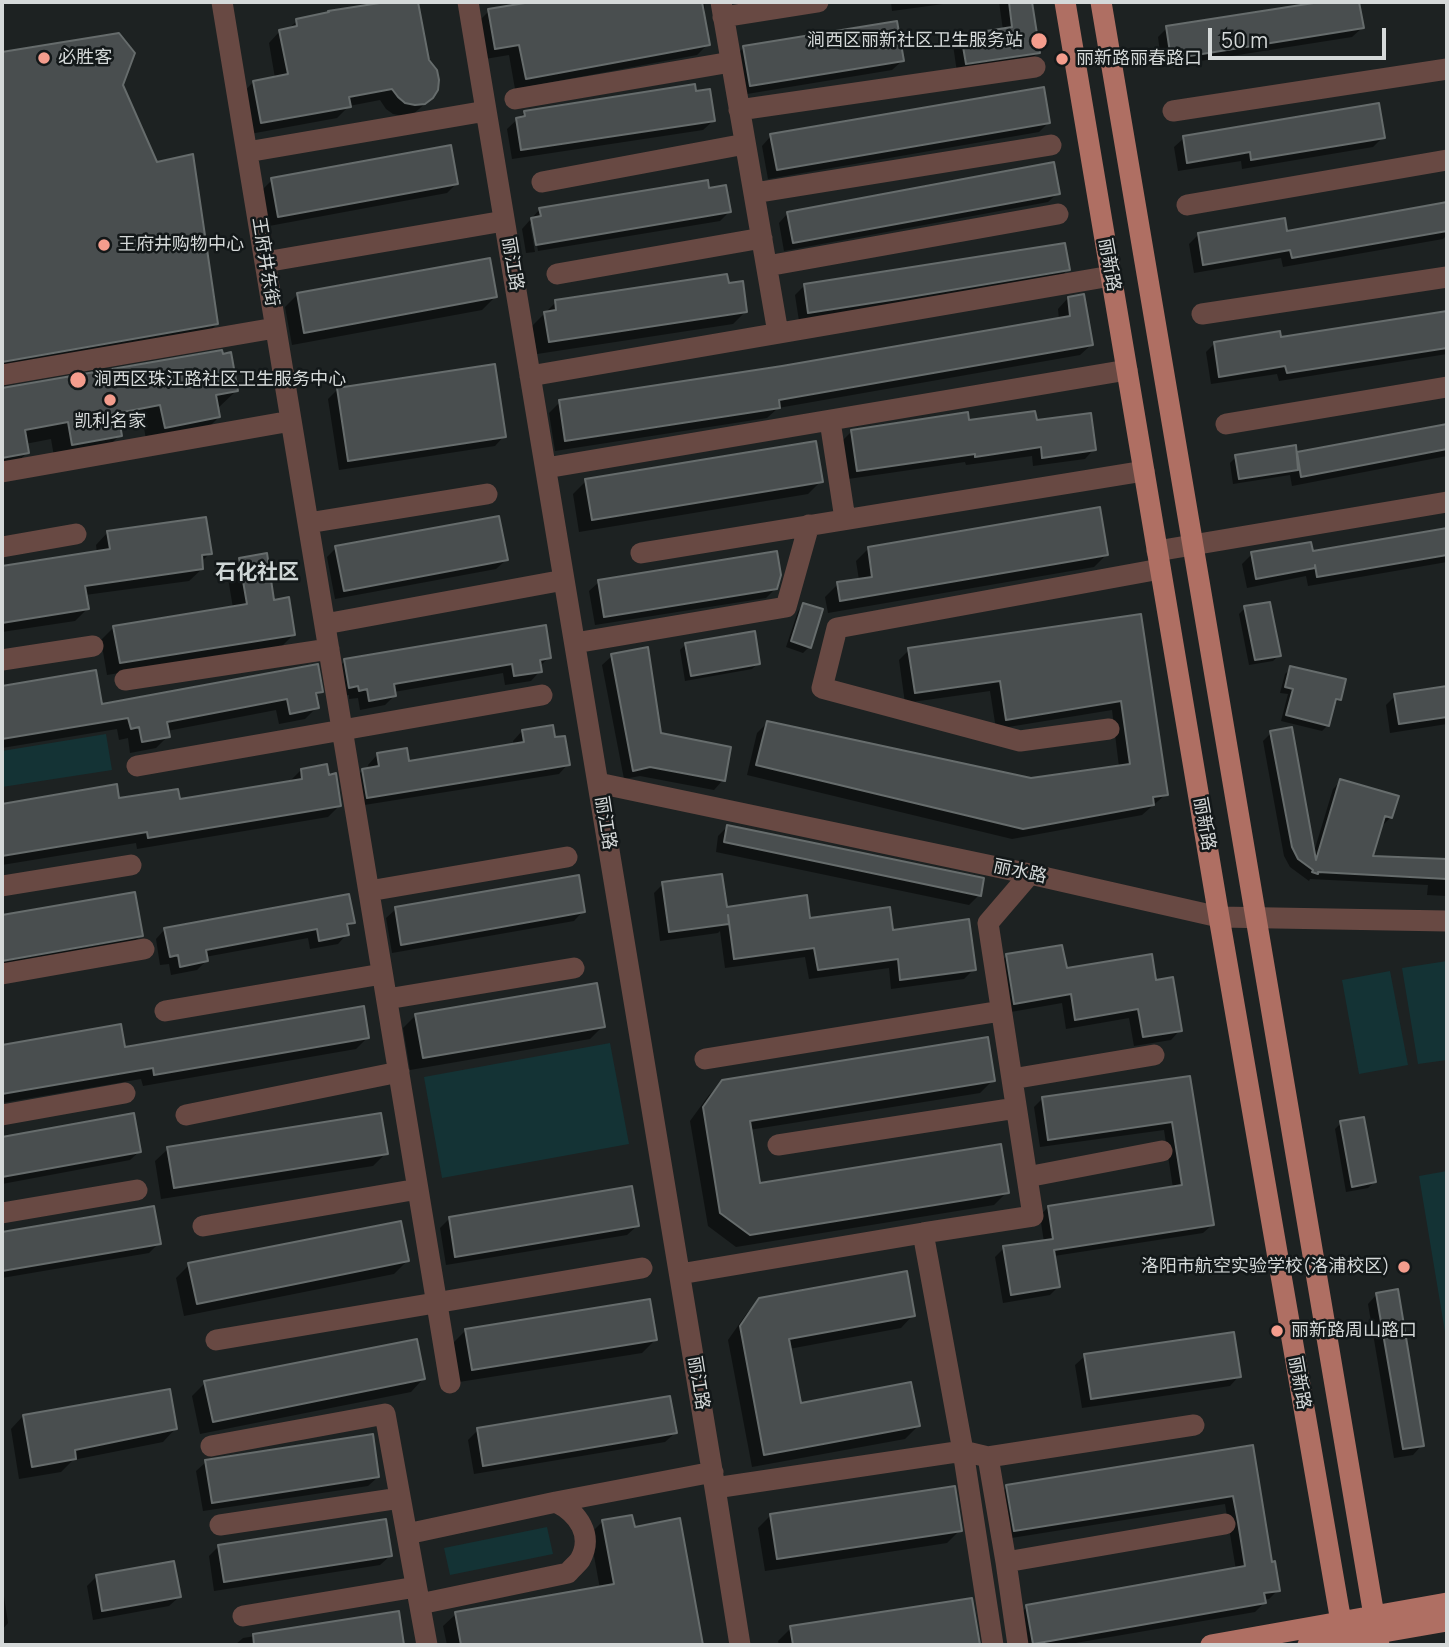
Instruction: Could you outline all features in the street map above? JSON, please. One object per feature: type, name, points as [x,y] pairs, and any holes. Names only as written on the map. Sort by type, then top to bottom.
[{"type":"main road","name":"丽新路","points":[[1065,2],[1340,1623],[1347,1645]]},
{"type":"main road","name":"丽新路","points":[[1101,2],[1379,1645]]},
{"type":"main road","points":[[1211,1645],[1447,1603]]},
{"type":"main road","points":[[1347,1645],[1373,1617]]},
{"type":"main road","points":[[1308,1645],[1447,1621]]},
{"type":"street","name":"王府井东街","points":[[222,2],[450,1383]]},
{"type":"street","name":"丽江路","points":[[468,2],[740,1645]]},
{"type":"street","points":[[778,333],[722,9],[818,2]]},
{"type":"street","points":[[514,99],[731,62]]},
{"type":"street","points":[[739,110],[1035,67]]},
{"type":"street","points":[[1173,111],[1447,69]]},
{"type":"street","points":[[247,152],[486,111]]},
{"type":"street","points":[[542,182],[745,144]]},
{"type":"street","points":[[754,193],[1051,145]]},
{"type":"street","points":[[1187,205],[1447,160]]},
{"type":"street","points":[[767,266],[1058,214]]},
{"type":"street","points":[[265,262],[504,221]]},
{"type":"street","points":[[557,274],[762,238]]},
{"type":"street","points":[[530,376],[1111,275]]},
{"type":"street","points":[[1202,314],[1447,277]]},
{"type":"street","points":[[2,375],[275,328]]},
{"type":"street","points":[[546,468],[1127,370]]},
{"type":"street","points":[[1226,424],[1447,387]]},
{"type":"street","points":[[2,472],[291,421]]},
{"type":"street","points":[[830,421],[845,519]]},
{"type":"street","points":[[641,553],[1144,471]]},
{"type":"street","points":[[308,523],[486,494]]},
{"type":"street","points":[[1109,729],[1020,741],[822,688],[837,628],[1159,560],[1192,544],[1447,502]]},
{"type":"street","points":[[575,643],[786,607],[809,525]]},
{"type":"street","points":[[2,547],[76,534]]},
{"type":"street","points":[[325,624],[564,580]]},
{"type":"street","points":[[2,660],[93,646]]},
{"type":"street","points":[[125,680],[329,649]]},
{"type":"street","points":[[137,766],[542,695]]},
{"type":"street","name":"丽水路","points":[[598,783],[1030,874],[1219,917],[1447,921]]},
{"type":"street","points":[[369,891],[567,857]]},
{"type":"street","points":[[2,886],[131,865]]},
{"type":"street","points":[[680,1274],[1033,1216],[988,923],[1030,874]]},
{"type":"street","points":[[2,974],[144,949]]},
{"type":"street","points":[[387,999],[574,968]]},
{"type":"street","points":[[165,1011],[382,974]]},
{"type":"street","points":[[705,1059],[1001,1011]]},
{"type":"street","points":[[1012,1079],[1154,1055]]},
{"type":"street","points":[[186,1115],[399,1072]]},
{"type":"street","points":[[2,1115],[125,1093]]},
{"type":"street","points":[[778,1145],[1016,1108]]},
{"type":"street","points":[[1027,1177],[1162,1151]]},
{"type":"street","points":[[203,1226],[418,1189]]},
{"type":"street","points":[[2,1213],[137,1190]]},
{"type":"street","points":[[923,1233],[963,1451],[993,1645]]},
{"type":"street","points":[[216,1340],[642,1268]]},
{"type":"street","points":[[211,1446],[385,1414],[427,1645]]},
{"type":"street","points":[[407,1534],[556,1502],[714,1480],[963,1451],[988,1457],[1194,1425]]},
{"type":"street","points":[[988,1457],[1018,1645]]},
{"type":"street","points":[[220,1525],[400,1498]]},
{"type":"street","points":[[243,1616],[418,1595],[568,1573],[580,1559],[585,1542],[581,1524],[570,1509],[556,1502]]},
{"type":"street","points":[[1006,1562],[1225,1524]]},
{"type":"shaded area","points":[[106,734],[112,770],[2,787],[2,751]]},
{"type":"shaded area","points":[[1447,961],[1447,1060],[1418,1064],[1402,968]]},
{"type":"shaded area","points":[[1390,971],[1408,1065],[1359,1074],[1342,980]]},
{"type":"shaded area","points":[[610,1043],[629,1144],[442,1178],[424,1077]]},
{"type":"shaded area","points":[[1447,1171],[1447,1344],[1419,1176]]},
{"type":"shaded area","points":[[547,1527],[553,1554],[450,1575],[444,1548]]},
{"type":"building","points":[[386,2],[418,2],[429,60],[437,70],[439,80],[438,90],[433,98],[425,104],[405,103],[392,89],[349,97],[351,107],[261,123],[253,81],[288,74],[279,30],[297,26],[296,19]]},
{"type":"building","points":[[531,2],[702,2],[710,45],[526,79],[519,45],[495,49],[488,9]]},
{"type":"building","points":[[1009,2],[1032,2],[1040,53],[966,64],[961,35],[1012,27]]},
{"type":"building","points":[[1320,2],[1359,2],[1364,28],[1171,59],[1166,26]]},
{"type":"building","points":[[897,21],[904,61],[750,86],[743,46]]},
{"type":"building","name":"王府井购物中心","points":[[119,33],[135,53],[123,85],[157,162],[193,154],[218,324],[2,362],[2,52]]},
{"type":"building","points":[[695,84],[696,91],[710,89],[715,121],[521,150],[516,118],[525,116],[524,111]]},
{"type":"building","points":[[1044,87],[1050,123],[777,170],[770,134]]},
{"type":"building","points":[[1379,103],[1385,138],[1251,160],[1250,152],[1187,163],[1183,136]]},
{"type":"building","points":[[451,145],[458,184],[278,217],[271,178]]},
{"type":"building","points":[[1054,162],[1060,194],[793,243],[787,212]]},
{"type":"building","points":[[708,180],[709,188],[726,185],[731,212],[536,245],[531,218],[541,216],[539,208]]},
{"type":"building","points":[[1447,202],[1447,231],[1292,258],[1290,250],[1203,265],[1198,233],[1285,218],[1287,231]]},
{"type":"building","points":[[1065,243],[1070,270],[808,313],[804,284]]},
{"type":"building","points":[[490,258],[497,297],[304,333],[297,293]]},
{"type":"building","points":[[727,274],[729,283],[743,281],[747,312],[549,342],[544,312],[556,310],[555,300]]},
{"type":"building","points":[[1084,294],[1093,345],[779,400],[780,408],[565,441],[559,400],[782,366],[1070,316],[1068,297]]},
{"type":"building","points":[[1447,311],[1447,348],[1287,373],[1285,366],[1219,377],[1214,342],[1280,331],[1281,337]]},
{"type":"building","name":"凯利名家","points":[[222,350],[223,354],[231,352],[238,391],[216,395],[220,417],[165,428],[160,405],[118,413],[122,436],[72,445],[68,422],[25,430],[29,453],[2,458],[2,388]]},
{"type":"building","points":[[495,364],[506,437],[348,461],[337,388]]},
{"type":"building","points":[[1035,411],[1037,420],[1091,413],[1096,450],[1042,458],[1041,447],[857,471],[851,430],[968,412],[969,420]]},
{"type":"building","points":[[1447,424],[1447,449],[1301,477],[1297,452]]},
{"type":"building","points":[[816,441],[823,482],[592,520],[585,479]]},
{"type":"building","points":[[1296,445],[1298,470],[1239,479],[1235,455]]},
{"type":"building","points":[[1100,507],[1108,555],[840,601],[837,582],[872,577],[868,547]]},
{"type":"building","points":[[499,516],[508,560],[344,591],[335,546]]},
{"type":"building","points":[[206,517],[212,554],[202,555],[203,569],[85,586],[89,609],[2,623],[2,566],[110,549],[107,531]]},
{"type":"building","points":[[1447,528],[1447,555],[1317,577],[1315,565],[1315,568],[1256,579],[1251,552],[1311,542],[1313,551]]},
{"type":"building","points":[[777,551],[781,575],[777,589],[604,617],[598,580]]},
{"type":"building","points":[[267,553],[274,600],[289,597],[295,635],[120,663],[113,626],[247,604],[239,558]]},
{"type":"building","points":[[1270,602],[1281,656],[1255,660],[1244,606]]},
{"type":"building","points":[[803,603],[823,609],[811,648],[791,641]]},
{"type":"building","points":[[1141,614],[1168,795],[1153,797],[1154,805],[1023,829],[756,765],[767,721],[1031,778],[1130,764],[1121,701],[1006,720],[1000,681],[915,693],[908,648]]},
{"type":"building","points":[[546,625],[551,658],[540,660],[542,672],[514,676],[512,664],[394,684],[396,696],[369,701],[367,689],[359,691],[358,686],[349,688],[344,659]]},
{"type":"building","points":[[755,631],[760,664],[691,676],[685,643]]},
{"type":"building","points":[[648,647],[661,733],[731,747],[725,781],[650,767],[633,771],[611,654]]},
{"type":"building","points":[[318,664],[323,692],[316,693],[319,708],[290,714],[287,699],[167,722],[170,737],[142,742],[139,727],[131,729],[128,718],[2,739],[2,686],[96,670],[102,704]]},
{"type":"building","points":[[1290,666],[1346,679],[1341,700],[1336,699],[1329,726],[1286,715],[1293,689],[1285,687]]},
{"type":"building","points":[[1447,686],[1447,717],[1399,724],[1394,694]]},
{"type":"building","points":[[553,725],[555,737],[565,736],[570,765],[367,798],[362,769],[379,766],[377,753],[407,748],[409,761],[524,742],[522,730]]},
{"type":"building","points":[[1292,727],[1316,860],[1340,779],[1399,796],[1392,818],[1385,816],[1373,856],[1447,859],[1447,879],[1318,874],[1298,859],[1292,847],[1270,731]]},
{"type":"building","points":[[327,764],[329,775],[336,773],[341,806],[148,838],[147,832],[2,856],[2,804],[117,784],[119,798],[178,789],[180,799],[302,779],[301,769]]},
{"type":"building","points":[[727,825],[984,878],[981,896],[724,842]]},
{"type":"building","points":[[722,874],[727,907],[807,895],[810,918],[890,907],[893,930],[969,919],[976,970],[900,980],[898,959],[818,970],[814,948],[734,959],[728,915],[729,924],[669,932],[662,882]]},
{"type":"building","points":[[579,875],[585,912],[401,945],[395,907]]},
{"type":"building","points":[[135,892],[143,936],[2,961],[2,915]]},
{"type":"building","points":[[349,894],[355,923],[347,924],[349,935],[319,941],[317,929],[206,950],[208,961],[180,967],[178,955],[170,957],[164,928]]},
{"type":"building","points":[[1062,945],[1067,968],[1152,954],[1156,980],[1173,977],[1182,1031],[1143,1037],[1138,1009],[1075,1020],[1071,994],[1014,1004],[1006,954]]},
{"type":"building","points":[[597,983],[605,1027],[423,1058],[415,1014]]},
{"type":"building","points":[[364,1006],[369,1038],[154,1075],[153,1068],[2,1094],[2,1045],[121,1024],[125,1047]]},
{"type":"building","points":[[988,1037],[995,1081],[750,1121],[760,1183],[1001,1144],[1009,1193],[750,1235],[720,1213],[703,1107],[722,1080]]},
{"type":"building","points":[[1190,1076],[1214,1225],[1054,1250],[1060,1287],[1011,1295],[1003,1246],[1053,1239],[1048,1206],[1182,1185],[1172,1122],[1048,1140],[1042,1097]]},
{"type":"building","points":[[134,1113],[141,1152],[2,1177],[2,1137]]},
{"type":"building","points":[[381,1113],[388,1154],[174,1188],[167,1147]]},
{"type":"building","points":[[1364,1117],[1376,1182],[1352,1187],[1340,1121]]},
{"type":"building","points":[[632,1186],[639,1226],[455,1257],[449,1217]]},
{"type":"building","points":[[154,1206],[161,1244],[2,1271],[2,1232]]},
{"type":"building","points":[[401,1221],[409,1261],[197,1304],[188,1263]]},
{"type":"building","points":[[907,1271],[915,1316],[789,1339],[801,1403],[911,1382],[920,1426],[764,1455],[740,1326],[759,1298]]},
{"type":"building","points":[[1398,1289],[1424,1446],[1403,1449],[1376,1293]]},
{"type":"building","points":[[650,1299],[657,1340],[472,1370],[465,1329]]},
{"type":"building","points":[[1234,1332],[1241,1377],[1091,1399],[1084,1354]]},
{"type":"building","points":[[417,1339],[425,1379],[213,1422],[204,1381]]},
{"type":"building","points":[[170,1389],[177,1429],[75,1450],[76,1459],[32,1467],[23,1415]]},
{"type":"building","points":[[670,1396],[677,1433],[483,1466],[477,1428]]},
{"type":"building","points":[[373,1434],[379,1477],[212,1503],[205,1460]]},
{"type":"building","points":[[1253,1445],[1272,1562],[1275,1561],[1280,1591],[1264,1593],[1266,1603],[1033,1644],[1026,1605],[1245,1566],[1238,1522],[1233,1496],[1014,1531],[1006,1485]]},
{"type":"building","points":[[955,1486],[962,1531],[777,1559],[770,1514]]},
{"type":"building","points":[[632,1515],[635,1527],[680,1518],[703,1645],[461,1645],[455,1612],[614,1584],[602,1520]]},
{"type":"building","points":[[386,1519],[392,1556],[224,1582],[218,1545]]},
{"type":"building","points":[[174,1561],[181,1597],[102,1611],[96,1575]]},
{"type":"building","points":[[972,1598],[980,1645],[793,1645],[790,1626]]},
{"type":"building","points":[[399,1611],[404,1645],[254,1645],[253,1634]]},
{"type":"place","name":"涧西区丽新社区卫生服务站","points":[[1039,41]]},
{"type":"place","name":"必胜客","points":[[44,58]]},
{"type":"place","name":"丽新路丽春路口","points":[[1062,59]]},
{"type":"place","name":"王府井购物中心","points":[[104,245]]},
{"type":"place","name":"涧西区珠江路社区卫生服务中心","points":[[78,380]]},
{"type":"place","name":"凯利名家","points":[[110,400]]},
{"type":"place","name":"洛阳市航空实验学校(洛浦校区)","points":[[1404,1267]]},
{"type":"place","name":"丽新路周山路口","points":[[1277,1331]]},
{"type":"district","name":"石化社区","points":[[257,573]]}]
